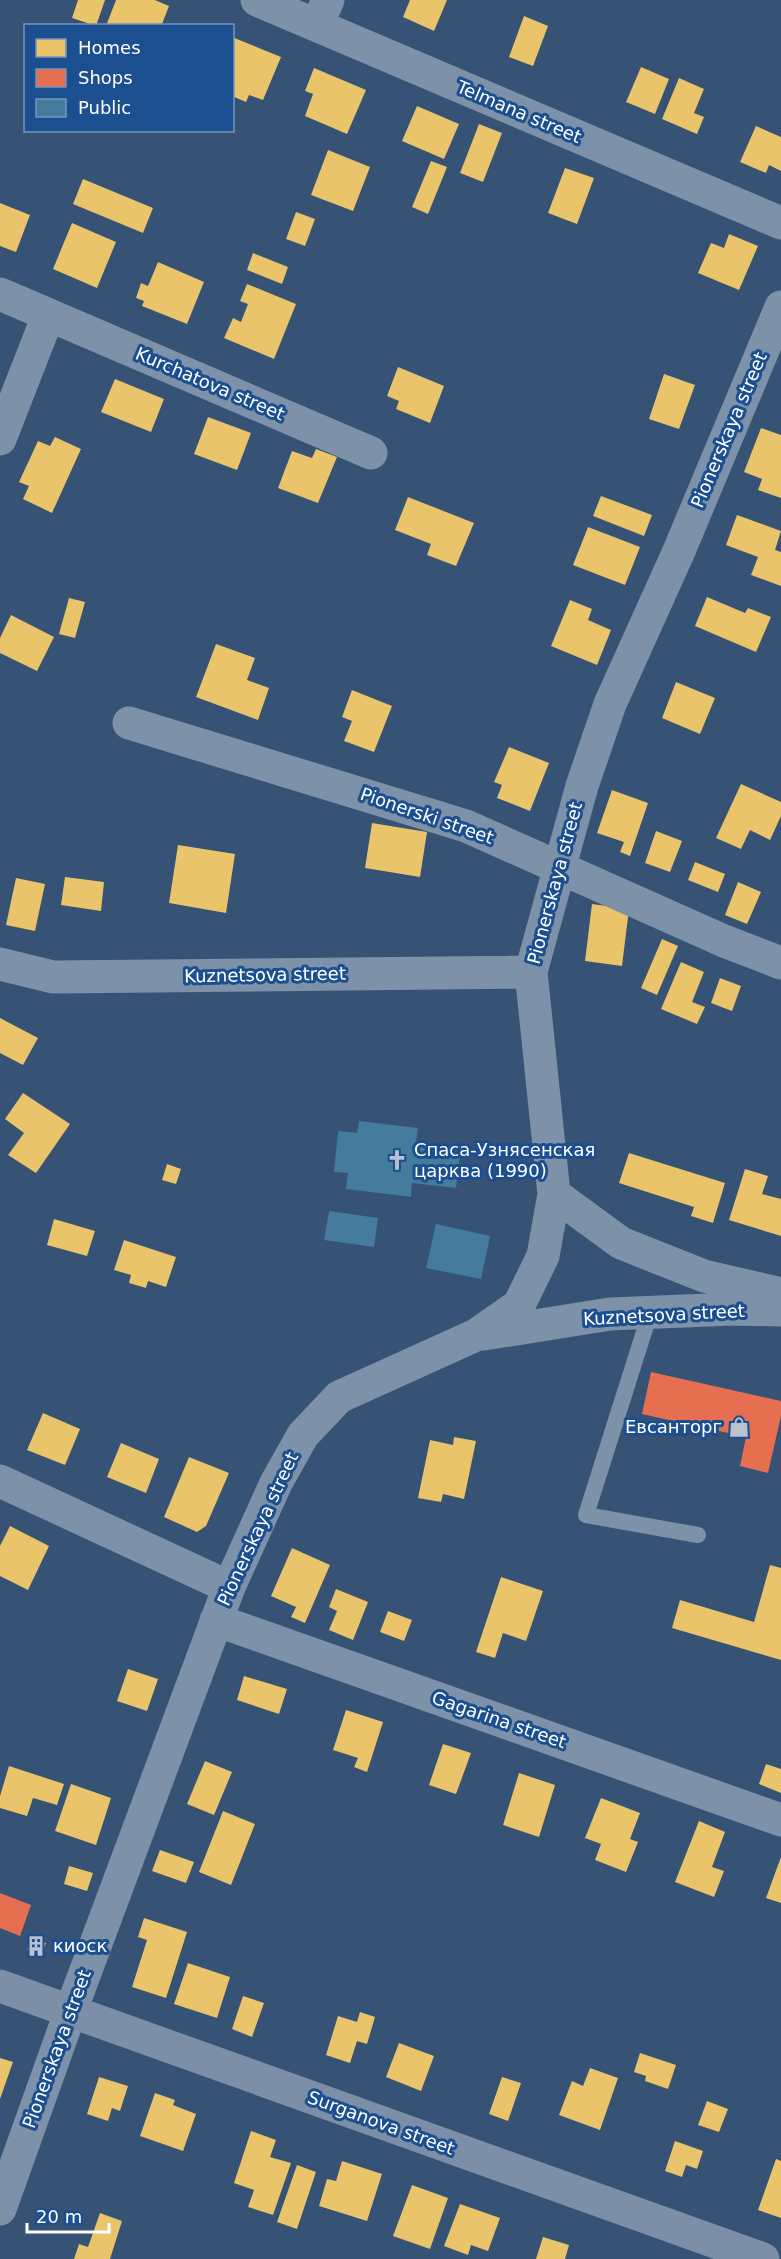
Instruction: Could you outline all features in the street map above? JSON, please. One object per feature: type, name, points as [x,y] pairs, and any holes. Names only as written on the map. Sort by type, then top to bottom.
[{"type":"main road","name":"Surganova street","points":[[0,1986],[70,2013],[763,2259]]},
{"type":"street","name":"Telmana street","points":[[257,0],[322,13],[781,223]]},
{"type":"street","name":"Kurchatova street","points":[[0,294],[371,453]]},
{"type":"street","name":"Pionerskaya street","points":[[0,2208],[216,1620],[276,1483],[303,1435],[339,1397],[476,1335],[519,1305],[543,1256],[554,1194],[531,972],[582,786],[610,704],[679,550],[781,307]]},
{"type":"street","points":[[0,439],[48,316]]},
{"type":"street","name":"Pionerski street","points":[[129,723],[466,826],[781,963]]},
{"type":"street","name":"Kuznetsova street","points":[[0,964],[53,977],[531,972]]},
{"type":"street","name":"Kuznetsova street","points":[[554,1194],[621,1243],[704,1276],[781,1294]]},
{"type":"street","name":"Kuznetsova street","points":[[476,1335],[610,1314],[781,1310]]},
{"type":"street","points":[[0,1481],[229,1587]]},
{"type":"street","name":"Gagarina street","points":[[216,1620],[781,1820]]},
{"type":"lane","points":[[650,1312],[586,1515],[698,1535]]},
{"type":"building: Homes","points":[[78,0],[105,0],[97,24],[72,18]]},
{"type":"building: Homes","points":[[116,0],[155,0],[169,6],[162,24],[107,24]]},
{"type":"building: Homes","points":[[410,0],[447,0],[434,31],[403,17]]},
{"type":"building: Homes","points":[[524,16],[548,26],[533,66],[509,57]]},
{"type":"building: Homes","points":[[234,38],[281,57],[263,100],[249,95],[246,102],[234,97]]},
{"type":"building: Homes","points":[[641,67],[669,79],[655,114],[626,102]]},
{"type":"building: Homes","points":[[314,68],[366,90],[347,134],[305,116],[313,94],[305,91]]},
{"type":"building: Homes","points":[[679,78],[704,89],[694,113],[704,117],[697,134],[662,119]]},
{"type":"building: Homes","points":[[417,106],[459,124],[444,159],[402,141]]},
{"type":"building: Homes","points":[[479,124],[502,133],[483,182],[460,173]]},
{"type":"building: Homes","points":[[756,126],[781,137],[781,171],[769,165],[766,173],[740,162]]},
{"type":"building: Homes","points":[[328,150],[370,167],[353,211],[311,195]]},
{"type":"building: Homes","points":[[431,161],[447,167],[428,214],[412,207]]},
{"type":"building: Homes","points":[[565,168],[594,178],[577,224],[548,213]]},
{"type":"building: Homes","points":[[83,179],[153,208],[143,233],[73,204]]},
{"type":"building: Homes","points":[[0,203],[30,215],[16,252],[0,246]]},
{"type":"building: Homes","points":[[296,212],[315,219],[305,246],[286,239]]},
{"type":"building: Homes","points":[[72,223],[116,242],[97,288],[53,269]]},
{"type":"building: Homes","points":[[729,234],[758,246],[739,290],[698,273],[711,243],[724,248]]},
{"type":"building: Homes","points":[[253,253],[288,267],[282,284],[247,270]]},
{"type":"building: Homes","points":[[158,262],[204,282],[187,324],[142,306],[144,301],[136,298],[141,283],[148,286]]},
{"type":"building: Homes","points":[[247,284],[296,304],[274,359],[224,338],[233,318],[241,322],[248,304],[240,301]]},
{"type":"building: Homes","points":[[398,367],[444,386],[430,423],[396,409],[399,401],[387,396]]},
{"type":"building: Homes","points":[[664,374],[695,385],[679,429],[649,419]]},
{"type":"building: Homes","points":[[115,379],[164,399],[151,432],[101,412]]},
{"type":"building: Homes","points":[[208,417],[251,433],[237,470],[194,454]]},
{"type":"building: Homes","points":[[761,428],[781,435],[781,498],[758,490],[762,479],[744,472]]},
{"type":"building: Homes","points":[[55,437],[81,449],[52,513],[23,499],[29,486],[19,482],[38,441],[50,446]]},
{"type":"building: Homes","points":[[316,449],[337,457],[318,503],[278,488],[292,451],[312,458]]},
{"type":"building: Homes","points":[[601,496],[652,515],[644,536],[593,516]]},
{"type":"building: Homes","points":[[408,497],[474,523],[456,566],[427,555],[431,544],[395,530]]},
{"type":"building: Homes","points":[[737,515],[781,531],[775,550],[781,552],[781,586],[751,575],[758,557],[726,545]]},
{"type":"building: Homes","points":[[588,527],[640,547],[625,585],[573,565]]},
{"type":"building: Homes","points":[[707,597],[745,613],[748,608],[771,617],[756,652],[695,626]]},
{"type":"building: Homes","points":[[69,598],[85,602],[75,638],[59,634]]},
{"type":"building: Homes","points":[[570,600],[592,609],[588,620],[611,630],[597,665],[551,646]]},
{"type":"building: Homes","points":[[11,615],[54,637],[37,671],[0,653],[0,638]]},
{"type":"building: Homes","points":[[216,644],[255,658],[247,680],[269,688],[258,720],[196,697]]},
{"type":"building: Homes","points":[[676,682],[715,698],[700,734],[662,718]]},
{"type":"building: Homes","points":[[352,690],[392,706],[374,752],[344,741],[352,721],[342,717]]},
{"type":"building: Homes","points":[[509,747],[549,763],[530,811],[497,798],[502,785],[494,782]]},
{"type":"building: Homes","points":[[741,784],[781,802],[781,816],[770,840],[750,830],[741,849],[716,838]]},
{"type":"building: Homes","points":[[612,790],[648,803],[630,856],[620,852],[624,842],[597,833]]},
{"type":"building: Homes","points":[[372,823],[427,832],[420,877],[365,868]]},
{"type":"building: Homes","points":[[656,831],[682,841],[670,872],[645,863]]},
{"type":"building: Homes","points":[[178,845],[235,854],[226,913],[169,903]]},
{"type":"building: Homes","points":[[695,862],[725,874],[718,892],[688,880]]},
{"type":"building: Homes","points":[[65,877],[104,882],[101,911],[61,905]]},
{"type":"building: Homes","points":[[16,878],[45,884],[35,931],[6,925]]},
{"type":"building: Homes","points":[[738,882],[761,892],[747,924],[725,915]]},
{"type":"building: Homes","points":[[592,904],[629,909],[622,966],[585,961]]},
{"type":"building: Homes","points":[[662,939],[678,946],[657,995],[641,988]]},
{"type":"building: Homes","points":[[681,962],[704,972],[692,1002],[705,1007],[697,1024],[661,1009]]},
{"type":"building: Homes","points":[[720,978],[741,986],[732,1011],[711,1003]]},
{"type":"building: Homes","points":[[0,1018],[38,1038],[23,1065],[0,1053]]},
{"type":"building: Homes","points":[[23,1093],[70,1124],[36,1173],[8,1155],[24,1133],[5,1119]]},
{"type":"building: Homes","points":[[629,1153],[725,1183],[713,1223],[691,1216],[694,1207],[619,1183]]},
{"type":"building: Homes","points":[[167,1164],[181,1169],[176,1184],[162,1180]]},
{"type":"building: Homes","points":[[745,1169],[768,1176],[762,1194],[781,1199],[781,1236],[729,1220]]},
{"type":"building: Homes","points":[[54,1219],[95,1231],[87,1256],[47,1245]]},
{"type":"building: Homes","points":[[124,1240],[176,1257],[166,1287],[148,1281],[146,1288],[129,1283],[131,1275],[114,1270]]},
{"type":"building: Homes","points":[[43,1413],[80,1429],[65,1465],[27,1450]]},
{"type":"building: Homes","points":[[454,1437],[476,1441],[464,1499],[443,1494],[441,1502],[418,1498],[430,1440],[453,1445]]},
{"type":"building: Homes","points":[[121,1443],[159,1459],[146,1493],[107,1477]]},
{"type":"building: Homes","points":[[189,1457],[229,1473],[206,1526],[197,1532],[164,1517]]},
{"type":"building: Homes","points":[[10,1526],[49,1546],[28,1590],[0,1576],[0,1546]]},
{"type":"building: Homes","points":[[292,1548],[330,1565],[305,1623],[291,1617],[296,1607],[271,1596]]},
{"type":"building: Homes","points":[[770,1565],[781,1568],[781,1660],[672,1628],[680,1600],[754,1622]]},
{"type":"building: Homes","points":[[501,1577],[543,1591],[526,1641],[503,1633],[495,1658],[476,1652]]},
{"type":"building: Homes","points":[[336,1589],[368,1602],[353,1640],[329,1630],[337,1611],[329,1607]]},
{"type":"building: Homes","points":[[388,1611],[412,1620],[404,1641],[380,1632]]},
{"type":"building: Homes","points":[[128,1669],[158,1679],[147,1711],[117,1701]]},
{"type":"building: Homes","points":[[244,1676],[287,1689],[279,1714],[237,1700]]},
{"type":"building: Homes","points":[[346,1710],[383,1722],[367,1772],[354,1767],[358,1758],[333,1750]]},
{"type":"building: Homes","points":[[443,1744],[471,1753],[456,1794],[429,1785]]},
{"type":"building: Homes","points":[[205,1761],[232,1772],[214,1815],[187,1804]]},
{"type":"building: Homes","points":[[766,1764],[781,1769],[781,1793],[759,1784]]},
{"type":"building: Homes","points":[[9,1766],[64,1784],[57,1805],[33,1798],[27,1816],[0,1808],[0,1796]]},
{"type":"building: Homes","points":[[519,1773],[555,1785],[539,1837],[503,1825]]},
{"type":"building: Homes","points":[[71,1784],[111,1798],[96,1845],[55,1831]]},
{"type":"building: Homes","points":[[601,1798],[640,1813],[630,1839],[638,1842],[626,1872],[595,1860],[601,1844],[585,1838]]},
{"type":"building: Homes","points":[[223,1811],[255,1824],[231,1885],[199,1872]]},
{"type":"building: Homes","points":[[699,1821],[725,1832],[712,1867],[724,1871],[714,1897],[675,1882]]},
{"type":"building: Homes","points":[[160,1850],[194,1862],[186,1883],[152,1871]]},
{"type":"building: Homes","points":[[781,1857],[781,1903],[766,1898]]},
{"type":"building: Homes","points":[[69,1866],[93,1873],[87,1891],[64,1884]]},
{"type":"building: Homes","points":[[144,1918],[187,1932],[166,1998],[132,1987],[147,1940],[138,1937]]},
{"type":"building: Homes","name":"киоск","points":[[31,1937],[46,1943],[41,1955],[27,1950]]},
{"type":"building: Homes","points":[[188,1963],[230,1977],[217,2018],[174,2004]]},
{"type":"building: Homes","points":[[243,1996],[264,2003],[252,2037],[232,2029]]},
{"type":"building: Homes","points":[[360,2012],[375,2017],[367,2044],[357,2041],[350,2063],[326,2055],[338,2016],[357,2022]]},
{"type":"building: Homes","points":[[399,2043],[434,2056],[421,2091],[386,2077]]},
{"type":"building: Homes","points":[[640,2053],[676,2065],[668,2089],[645,2081],[646,2076],[634,2072]]},
{"type":"building: Homes","points":[[0,2058],[13,2062],[0,2099]]},
{"type":"building: Homes","points":[[590,2068],[618,2078],[600,2130],[559,2115],[572,2081],[583,2086]]},
{"type":"building: Homes","points":[[99,2077],[128,2086],[120,2111],[112,2108],[108,2121],[87,2114]]},
{"type":"building: Homes","points":[[502,2077],[521,2083],[508,2121],[489,2114]]},
{"type":"building: Homes","points":[[155,2093],[175,2100],[173,2105],[196,2114],[183,2151],[140,2136]]},
{"type":"building: Homes","points":[[707,2101],[728,2109],[719,2132],[698,2125]]},
{"type":"building: Homes","points":[[251,2131],[276,2140],[270,2157],[291,2163],[273,2215],[248,2207],[254,2190],[234,2183]]},
{"type":"building: Homes","points":[[675,2141],[703,2151],[697,2169],[686,2165],[682,2177],[665,2171]]},
{"type":"building: Homes","points":[[776,2159],[781,2161],[781,2218],[758,2210]]},
{"type":"building: Homes","points":[[342,2161],[382,2174],[367,2221],[319,2206],[327,2179],[336,2181]]},
{"type":"building: Homes","points":[[297,2165],[316,2172],[297,2229],[277,2222]]},
{"type":"building: Homes","points":[[412,2185],[448,2198],[430,2249],[393,2236]]},
{"type":"building: Homes","points":[[460,2204],[500,2218],[488,2251],[471,2245],[468,2255],[444,2246]]},
{"type":"building: Homes","points":[[100,2213],[122,2221],[110,2259],[74,2259],[79,2244],[88,2247]]},
{"type":"building: Homes","points":[[543,2237],[569,2245],[565,2259],[536,2259]]},
{"type":"building: Shops","name":"Евсанторг","points":[[651,1372],[781,1401],[781,1416],[768,1473],[740,1466],[746,1437],[642,1414]]},
{"type":"building: Shops","points":[[0,1893],[31,1905],[20,1936],[0,1928]]},
{"type":"building: Public","name":"Спаса-Узнясенская царква (1990)","points":[[359,1121],[418,1128],[416,1142],[461,1148],[456,1188],[412,1183],[411,1197],[346,1189],[348,1173],[334,1172],[338,1131],[357,1133]]},
{"type":"building: Public","points":[[329,1211],[378,1218],[374,1247],[324,1240]]},
{"type":"building: Public","points":[[436,1224],[490,1236],[481,1279],[426,1268]]},
{"type":"place","name":"Спаса-Узнясенская царква (1990)","points":[[397,1160]]},
{"type":"place","name":"Евсанторг","points":[[739,1427]]},
{"type":"place","name":"киоск","points":[[36,1946]]}]
